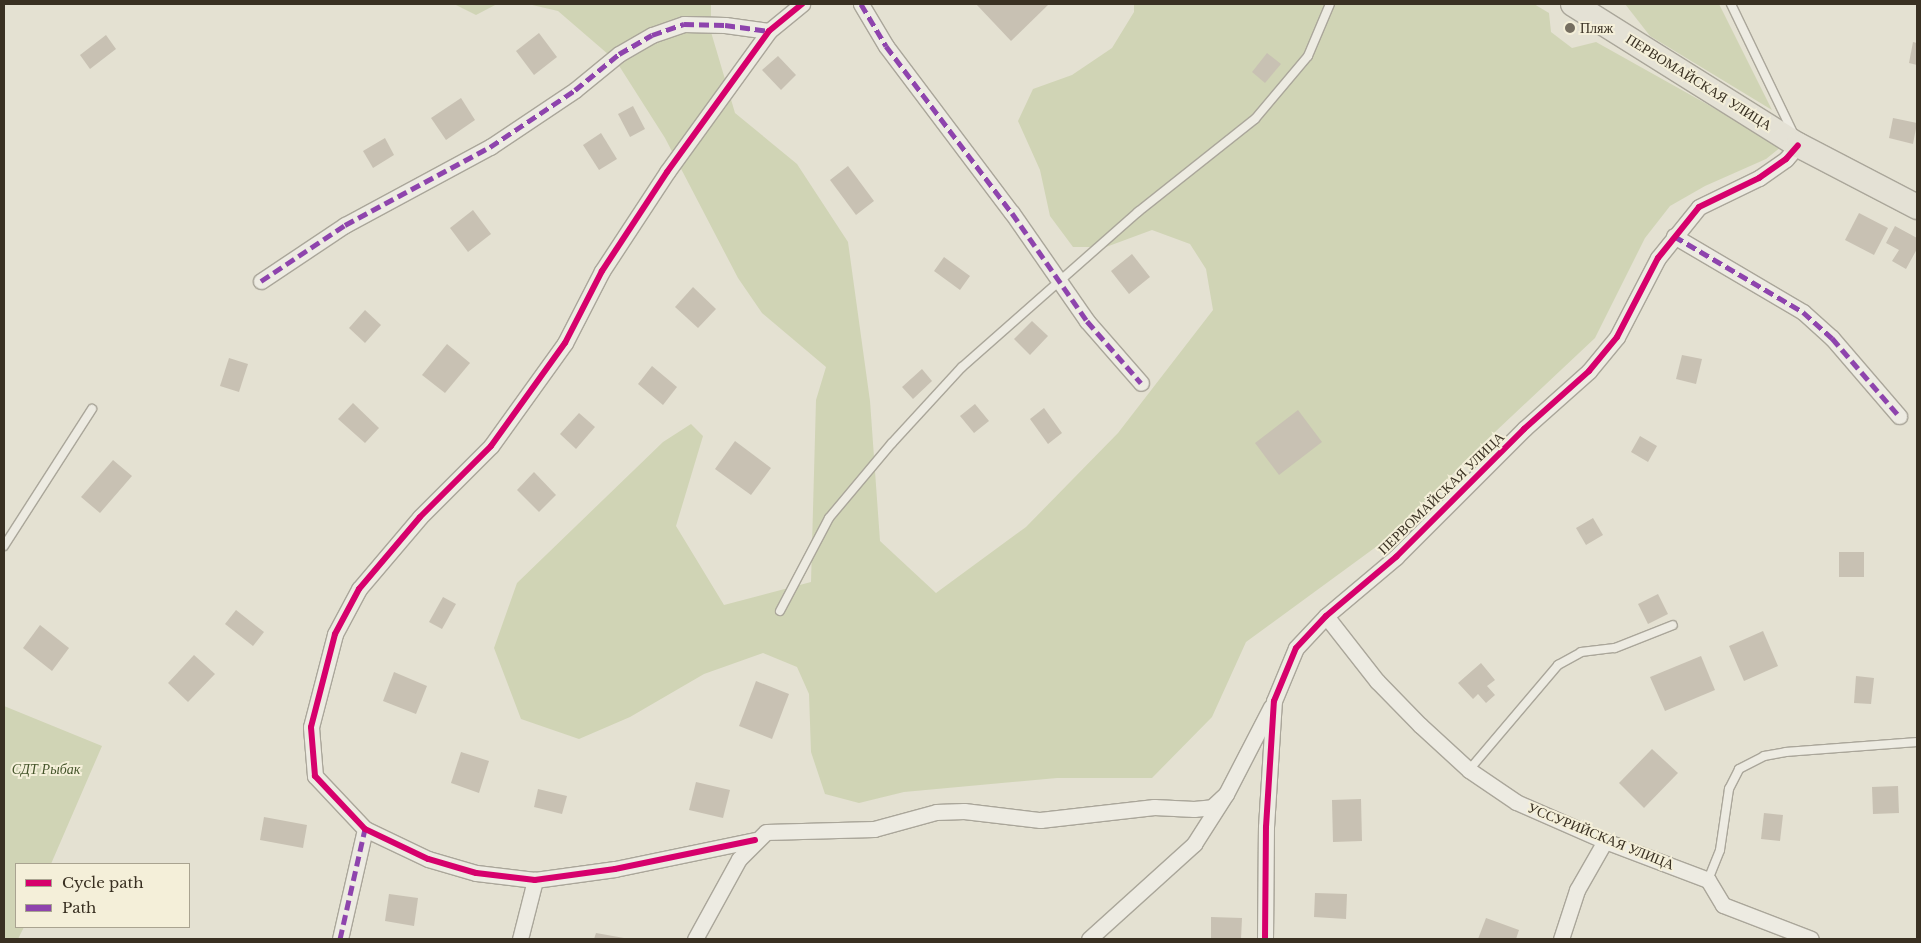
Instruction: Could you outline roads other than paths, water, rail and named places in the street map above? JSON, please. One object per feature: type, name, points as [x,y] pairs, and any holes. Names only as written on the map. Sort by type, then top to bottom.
[{"type":"main road","name":"ПЕРВОМАЙСКАЯ УЛИЦА","points":[[1573,4],[1798,145],[1917,207]]},
{"type":"street","points":[[755,840],[615,869],[535,880],[476,873],[428,859],[365,829],[315,776],[311,752],[310,727],[318,691],[335,634],[359,589],[420,517],[492,446],[565,343],[602,272],[662,181],[769,31],[802,4]]},
{"type":"street","points":[[861,4],[886,46],[1062,280],[1087,320],[1141,383]]},
{"type":"street","points":[[261,281],[345,225],[490,146],[575,90],[619,54],[652,35],[684,24],[725,24],[769,31]]},
{"type":"street","name":"ПЕРВОМАЙСКАЯ УЛИЦА","points":[[1089,939],[1194,844],[1226,794],[1274,701],[1296,648],[1326,616],[1396,557],[1524,429],[1589,371],[1617,337],[1658,258],[1699,207],[1759,178],[1786,159],[1798,145]]},
{"type":"street","points":[[1674,236],[1803,312],[1832,338],[1899,416]]},
{"type":"street","name":"УССУРИЙСКАЯ УЛИЦА","points":[[1326,616],[1377,681],[1468,770],[1516,802],[1606,841],[1636,850],[1708,880]]},
{"type":"street","name":"ПЕРВОМАЙСКАЯ УЛИЦА","points":[[1265,939],[1266,827],[1274,701]]},
{"type":"street","points":[[695,939],[724,882],[755,840],[766,832],[874,829],[936,812],[964,810],[1040,820],[1154,808],[1194,810],[1212,807],[1226,794]]},
{"type":"street","points":[[340,939],[365,829]]},
{"type":"street","points":[[1561,939],[1577,890],[1606,841]]},
{"type":"street","points":[[520,939],[535,880]]},
{"type":"street","points":[[1708,880],[1723,905],[1811,939]]},
{"type":"lane","points":[[780,611],[829,518],[892,444],[962,367],[1138,212],[1255,119],[1308,56],[1330,4]]},
{"type":"lane","points":[[1731,4],[1798,145]]},
{"type":"lane","points":[[4,546],[92,409]]},
{"type":"lane","points":[[1468,770],[1558,665],[1581,652],[1615,648],[1673,624]]},
{"type":"lane","points":[[1708,880],[1720,850],[1728,789],[1739,769],[1764,756],[1786,752],[1917,742]]},
{"type":"place","name":"Пляж","points":[[1570,28]]},
{"type":"park label","name":"СДТ Рыбак","points":[[46,769]]}]
